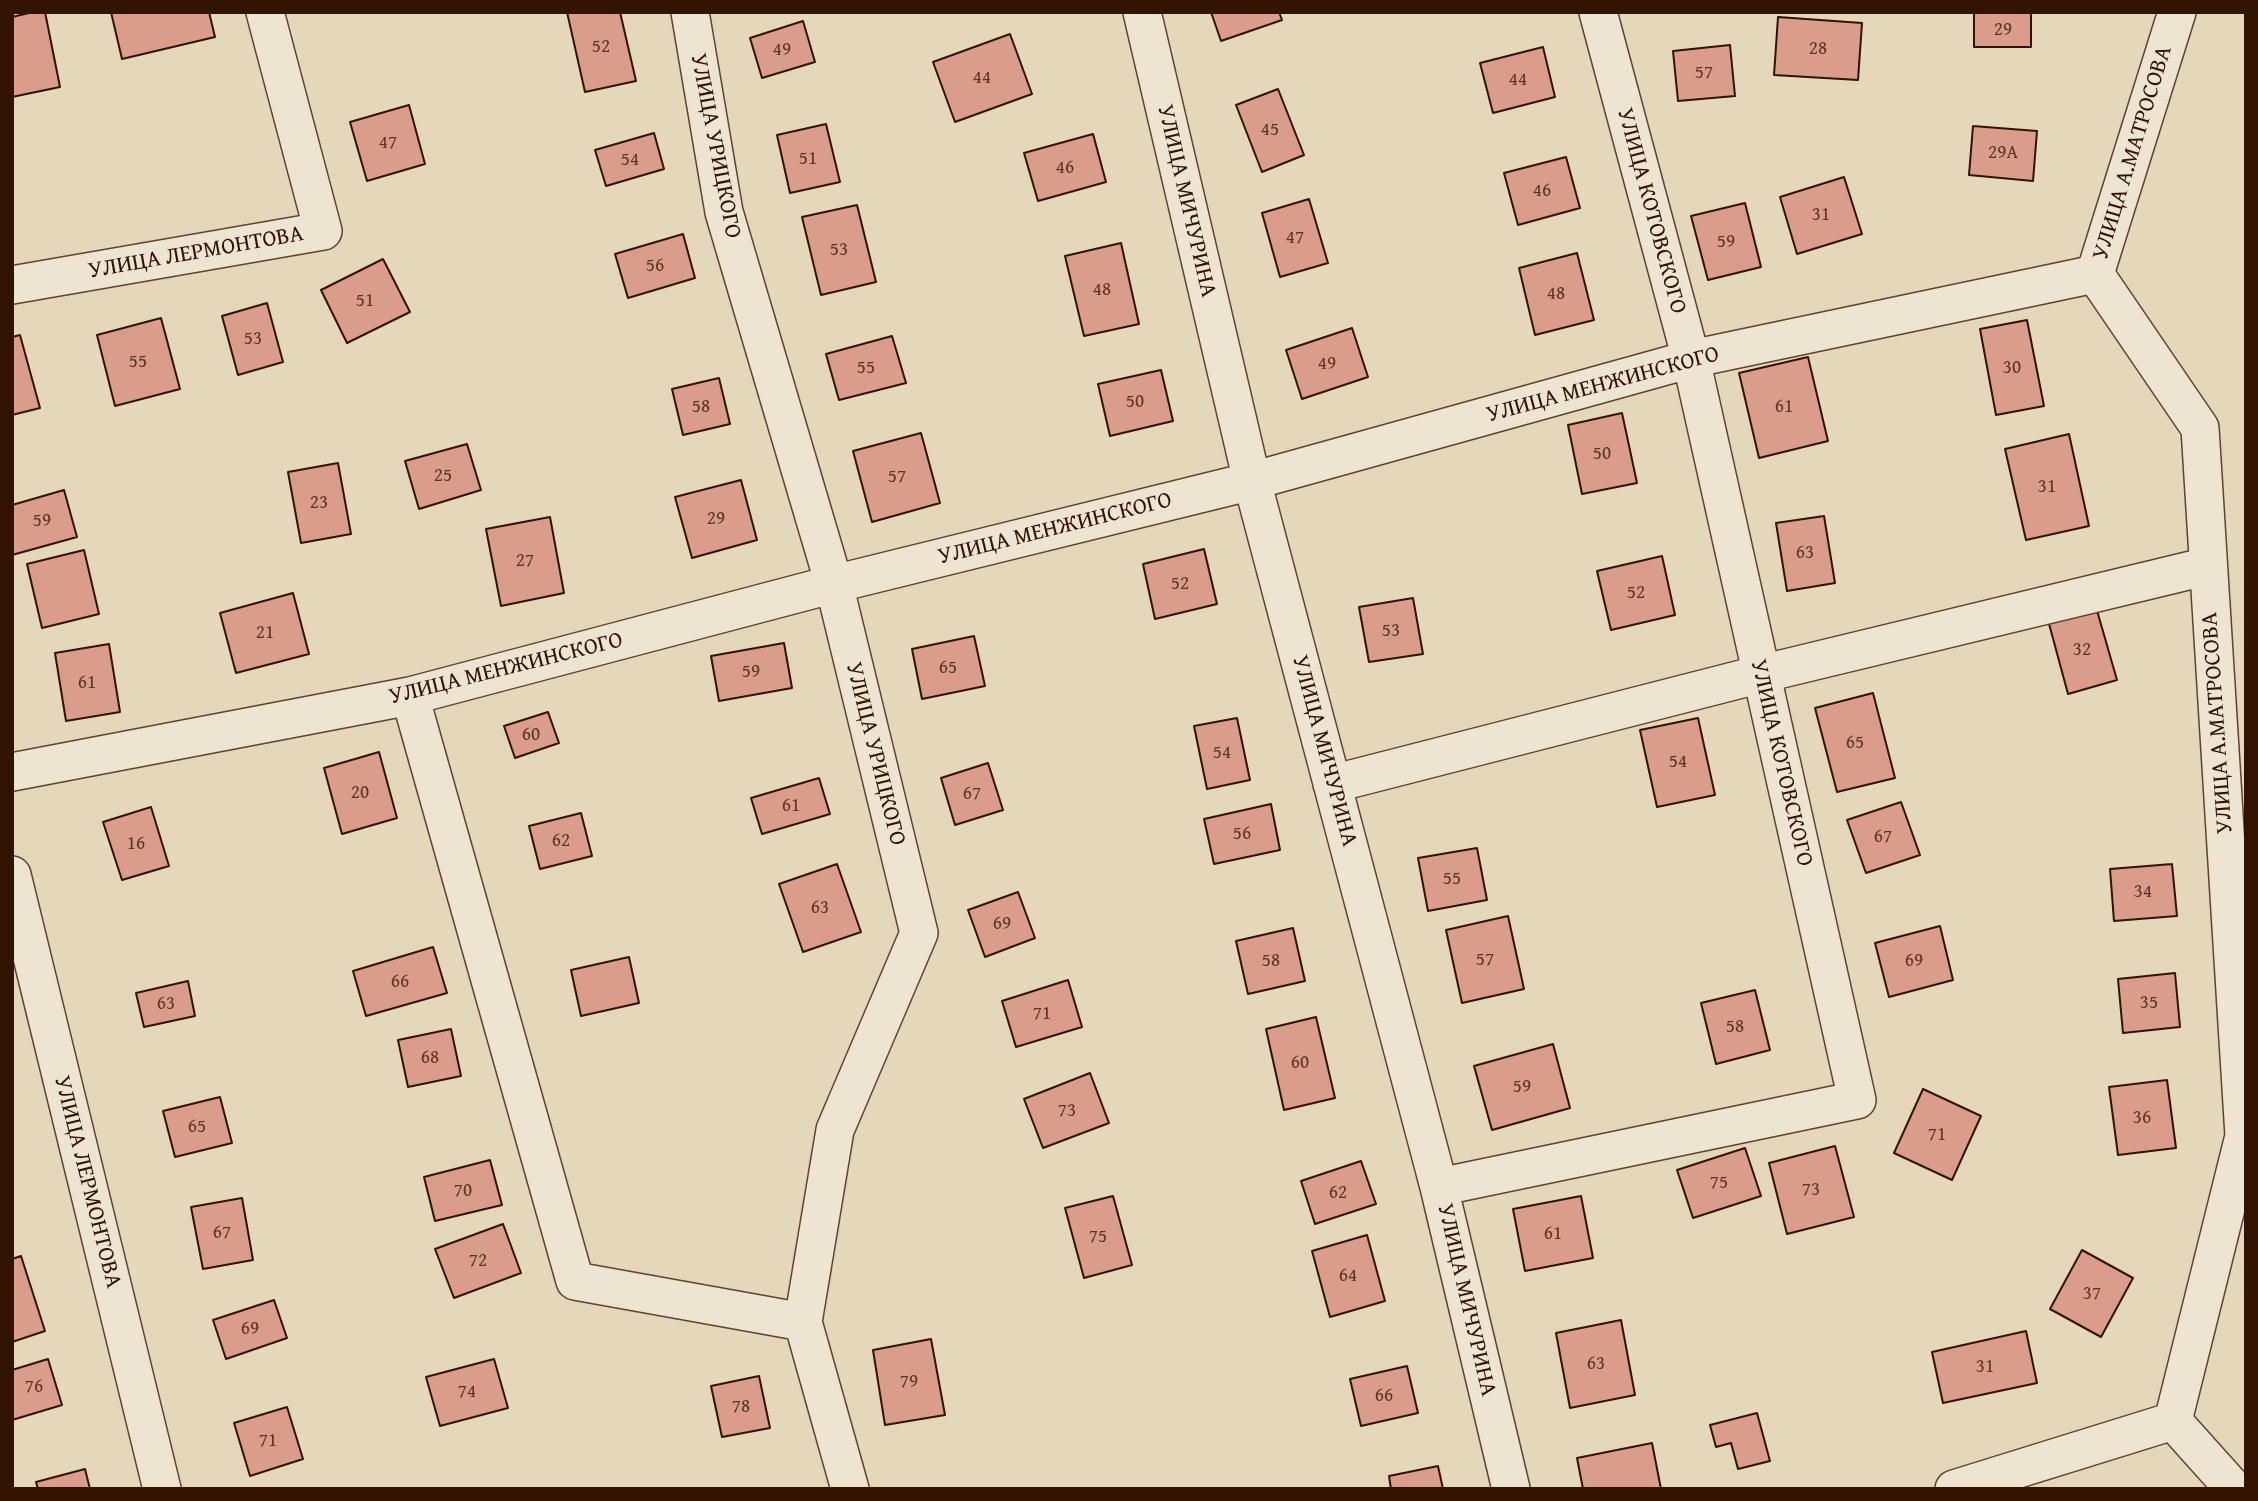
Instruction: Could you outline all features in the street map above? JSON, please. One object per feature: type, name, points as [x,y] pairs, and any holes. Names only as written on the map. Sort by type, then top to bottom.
[{"type":"street","name":"УЛИЦА ЛЕРМОНТОВА","points":[[12,285],[323,231],[265,12]]},
{"type":"street","name":"УЛИЦА УРИЦКОГО","points":[[690,12],[724,212],[834,584],[919,933],[835,1130],[803,1322],[850,1489]]},
{"type":"street","name":"УЛИЦА МИЧУРИНА","points":[[1142,12],[1252,481],[1439,1187],[1511,1489]]},
{"type":"street","name":"УЛИЦА КОТОВСКОГО","points":[[1439,1187],[1857,1100],[1691,359],[1598,12]]},
{"type":"street","name":"УЛИЦА А.МАТРОСОВА","points":[[2173,1421],[2244,1136],[2200,428],[2095,274],[2177,12]]},
{"type":"street","name":"УЛИЦА МЕНЖИНСКОГО","points":[[12,772],[410,696],[834,584],[1252,481],[1691,359],[2095,274]]},
{"type":"street","points":[[1332,784],[1761,674],[2208,566]]},
{"type":"street","points":[[410,696],[575,1282],[803,1322]]},
{"type":"street","name":"УЛИЦА ЛЕРМОНТОВА","points":[[12,875],[162,1489]]},
{"type":"street","points":[[1954,1489],[2173,1421],[2234,1489]]},
{"type":"building","points":[[45,12],[60,87],[12,97],[12,17]]},
{"type":"building","points":[[111,12],[209,12],[215,37],[122,59]]},
{"type":"building","points":[[567,12],[620,12],[636,81],[585,92]]},
{"type":"building","points":[[1211,12],[1279,12],[1282,20],[1221,41]]},
{"type":"building","points":[[1974,12],[2031,12],[2031,47],[1974,47]]},
{"type":"building","points":[[1778,17],[1862,23],[1858,80],[1774,75]]},
{"type":"building","points":[[803,21],[815,62],[762,78],[750,38]]},
{"type":"building","points":[[1010,34],[1032,94],[955,122],[933,62]]},
{"type":"building","points":[[1730,45],[1735,96],[1678,101],[1673,51]]},
{"type":"building","points":[[1543,47],[1555,97],[1493,113],[1480,63]]},
{"type":"building","points":[[1278,89],[1304,155],[1262,172],[1236,105]]},
{"type":"building","points":[[409,105],[425,164],[367,181],[350,122]]},
{"type":"building","points":[[826,124],[840,182],[790,193],[777,135]]},
{"type":"building","points":[[1973,126],[2037,131],[2033,181],[1969,175]]},
{"type":"building","points":[[654,133],[664,169],[606,186],[595,150]]},
{"type":"building","points":[[1093,134],[1106,182],[1038,201],[1024,153]]},
{"type":"building","points":[[1566,157],[1580,208],[1518,225],[1504,173]]},
{"type":"building","points":[[1844,177],[1862,234],[1797,254],[1780,197]]},
{"type":"building","points":[[1309,199],[1328,263],[1280,277],[1262,213]]},
{"type":"building","points":[[1745,203],[1761,267],[1708,280],[1691,216]]},
{"type":"building","points":[[857,205],[876,282],[821,295],[802,217]]},
{"type":"building","points":[[683,234],[695,278],[628,298],[615,254]]},
{"type":"building","points":[[1121,243],[1139,324],[1084,336],[1065,256]]},
{"type":"building","points":[[1577,253],[1594,320],[1535,335],[1519,268]]},
{"type":"building","points":[[383,259],[410,312],[347,343],[321,290]]},
{"type":"building","points":[[267,303],[283,362],[238,375],[222,316]]},
{"type":"building","points":[[161,318],[180,389],[115,406],[97,335]]},
{"type":"building","points":[[2027,320],[2044,406],[1996,415],[1980,329]]},
{"type":"building","points":[[1352,328],[1368,377],[1302,399],[1286,350]]},
{"type":"building","points":[[20,335],[40,408],[12,415],[12,337]]},
{"type":"building","points":[[892,336],[906,383],[839,400],[826,354]]},
{"type":"building","points":[[1808,357],[1828,441],[1759,458],[1739,373]]},
{"type":"building","points":[[1161,370],[1173,421],[1110,436],[1098,384]]},
{"type":"building","points":[[719,378],[730,424],[683,435],[672,389]]},
{"type":"building","points":[[1622,413],[1637,483],[1582,494],[1568,425]]},
{"type":"building","points":[[921,433],[940,503],[872,522],[853,451]]},
{"type":"building","points":[[2069,434],[2089,526],[2026,540],[2005,449]]},
{"type":"building","points":[[467,444],[481,490],[419,509],[405,461]]},
{"type":"building","points":[[338,463],[351,534],[301,543],[288,472]]},
{"type":"building","points":[[741,480],[757,540],[692,558],[675,497]]},
{"type":"building","points":[[64,490],[77,537],[12,555],[12,505]]},
{"type":"building","points":[[1824,516],[1835,583],[1787,591],[1776,523]]},
{"type":"building","points":[[550,517],[564,593],[501,606],[486,529]]},
{"type":"building","points":[[1204,549],[1217,604],[1155,619],[1143,564]]},
{"type":"building","points":[[84,550],[99,614],[42,628],[27,564]]},
{"type":"building","points":[[1662,556],[1675,615],[1611,630],[1597,571]]},
{"type":"building","points":[[293,593],[309,654],[236,673],[220,613]]},
{"type":"building","points":[[1413,598],[1423,654],[1369,662],[1359,607]]},
{"type":"building","points":[[2096,607],[2117,680],[2068,694],[2048,620]]},
{"type":"building","points":[[974,636],[985,686],[922,699],[912,649]]},
{"type":"building","points":[[784,643],[792,688],[719,701],[711,656]]},
{"type":"building","points":[[109,644],[120,712],[66,721],[55,653]]},
{"type":"building","points":[[1873,693],[1895,778],[1837,792],[1815,708]]},
{"type":"building","points":[[548,712],[559,743],[515,758],[504,726]]},
{"type":"building","points":[[1237,718],[1250,780],[1207,789],[1194,726]]},
{"type":"building","points":[[1698,718],[1715,795],[1657,807],[1640,730]]},
{"type":"building","points":[[379,752],[397,818],[342,834],[324,768]]},
{"type":"building","points":[[988,763],[1003,810],[955,825],[941,778]]},
{"type":"building","points":[[819,778],[830,814],[762,834],[751,798]]},
{"type":"building","points":[[1901,802],[1920,855],[1866,873],[1847,820]]},
{"type":"building","points":[[1271,804],[1280,850],[1214,864],[1204,819]]},
{"type":"building","points":[[151,807],[169,866],[122,880],[103,822]]},
{"type":"building","points":[[581,813],[592,856],[540,869],[529,826]]},
{"type":"building","points":[[1477,848],[1487,900],[1428,911],[1418,858]]},
{"type":"building","points":[[837,864],[861,932],[803,952],[779,884]]},
{"type":"building","points":[[2172,864],[2177,916],[2114,921],[2110,869]]},
{"type":"building","points":[[1018,892],[1035,938],[985,957],[968,910]]},
{"type":"building","points":[[1508,916],[1524,989],[1462,1003],[1446,930]]},
{"type":"building","points":[[1940,926],[1953,980],[1889,997],[1875,943]]},
{"type":"building","points":[[1293,928],[1305,981],[1248,994],[1236,941]]},
{"type":"building","points":[[433,947],[447,993],[366,1016],[353,971]]},
{"type":"building","points":[[629,957],[639,1003],[581,1016],[571,970]]},
{"type":"building","points":[[2175,973],[2180,1027],[2123,1033],[2118,979]]},
{"type":"building","points":[[1068,980],[1082,1027],[1016,1047],[1002,1001]]},
{"type":"building","points":[[188,981],[195,1016],[144,1027],[136,993]]},
{"type":"building","points":[[1755,990],[1770,1050],[1716,1064],[1701,1003]]},
{"type":"building","points":[[1316,1017],[1335,1098],[1284,1110],[1266,1029]]},
{"type":"building","points":[[451,1029],[461,1076],[408,1087],[398,1040]]},
{"type":"building","points":[[1553,1044],[1570,1108],[1492,1130],[1474,1066]]},
{"type":"building","points":[[1090,1073],[1109,1123],[1043,1148],[1024,1099]]},
{"type":"building","points":[[2167,1080],[2176,1148],[2118,1155],[2109,1087]]},
{"type":"building","points":[[1923,1089],[1981,1116],[1952,1180],[1894,1153]]},
{"type":"building","points":[[220,1097],[232,1143],[175,1157],[163,1111]]},
{"type":"building","points":[[1835,1146],[1854,1217],[1787,1234],[1769,1163]]},
{"type":"building","points":[[1745,1148],[1761,1196],[1693,1218],[1677,1170]]},
{"type":"building","points":[[490,1160],[502,1205],[435,1221],[424,1177]]},
{"type":"building","points":[[1361,1161],[1376,1204],[1315,1224],[1301,1181]]},
{"type":"building","points":[[1113,1196],[1132,1265],[1084,1278],[1065,1208]]},
{"type":"building","points":[[1581,1196],[1593,1258],[1525,1271],[1513,1209]]},
{"type":"building","points":[[242,1198],[253,1260],[203,1269],[191,1207]]},
{"type":"building","points":[[503,1224],[521,1273],[454,1298],[435,1249]]},
{"type":"building","points":[[1367,1235],[1385,1301],[1330,1317],[1312,1251]]},
{"type":"building","points":[[2082,1250],[2133,1278],[2101,1337],[2050,1309]]},
{"type":"building","points":[[21,1256],[45,1331],[12,1342],[12,1259]]},
{"type":"building","points":[[274,1300],[287,1338],[226,1359],[213,1320]]},
{"type":"building","points":[[1621,1320],[1635,1395],[1570,1408],[1556,1333]]},
{"type":"building","points":[[2026,1331],[2037,1383],[1943,1403],[1932,1352]]},
{"type":"building","points":[[931,1339],[945,1415],[885,1425],[873,1350]]},
{"type":"building","points":[[48,1359],[62,1405],[12,1420],[12,1370]]},
{"type":"building","points":[[494,1359],[508,1408],[440,1426],[426,1377]]},
{"type":"building","points":[[1407,1366],[1418,1413],[1361,1426],[1350,1379]]},
{"type":"building","points":[[759,1376],[770,1428],[722,1437],[711,1386]]},
{"type":"building","points":[[287,1407],[303,1459],[250,1476],[234,1423]]},
{"type":"building","points":[[1757,1413],[1770,1461],[1738,1469],[1731,1443],[1716,1447],[1710,1425]]},
{"type":"building","points":[[1652,1443],[1661,1489],[1583,1489],[1577,1458]]},
{"type":"building","points":[[1438,1466],[1443,1489],[1391,1489],[1389,1476]]},
{"type":"building","points":[[85,1469],[90,1489],[38,1489],[36,1482]]}]
